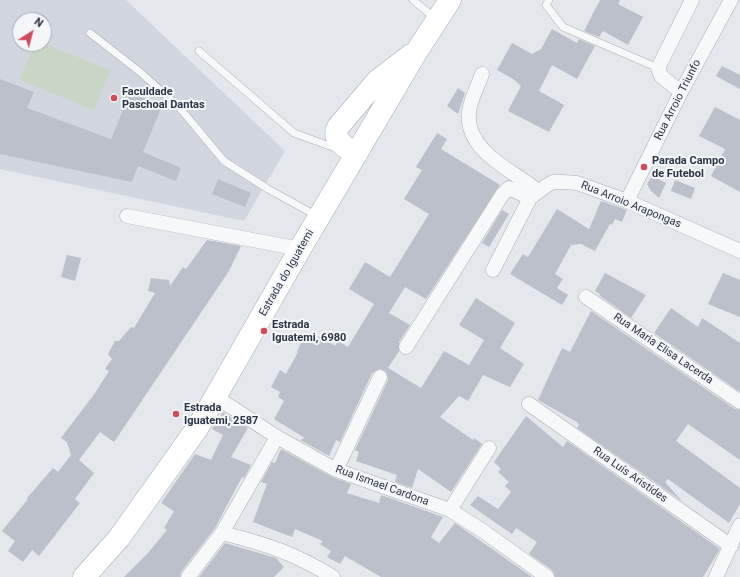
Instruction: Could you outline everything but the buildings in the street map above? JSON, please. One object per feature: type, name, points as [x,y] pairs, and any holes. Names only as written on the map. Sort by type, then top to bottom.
[{"type":"main road","name":"Estrada do Iguatemi","points":[[84,577],[119,538],[198,427],[300,249],[417,51],[438,21],[450,0]]},
{"type":"main road","points":[[356,156],[337,140],[336,131],[338,127],[377,81],[417,51]]},
{"type":"street","points":[[681,92],[661,76],[658,68],[692,0]]},
{"type":"street","name":"Rua Arroio Triunfo","points":[[627,201],[681,92],[731,0]]},
{"type":"street","points":[[482,74],[469,110],[469,119],[474,137],[490,157],[534,195]]},
{"type":"street","name":"Rua Arroio Arapongas","points":[[534,195],[553,182],[576,183],[627,201],[740,251]]},
{"type":"street","points":[[406,347],[502,195],[509,188],[534,195]]},
{"type":"street","points":[[493,270],[534,195]]},
{"type":"street","points":[[126,216],[300,249]]},
{"type":"street","name":"Rua Maria Elisa Lacerda","points":[[586,296],[740,402]]},
{"type":"street","points":[[336,470],[380,377]]},
{"type":"street","name":"Rua Ismael Cardona","points":[[216,397],[277,437],[336,470],[450,510],[483,531],[547,577]]},
{"type":"street","name":"Rua Luís Aristides","points":[[529,404],[731,546]]},
{"type":"street","points":[[188,577],[222,533],[277,437]]},
{"type":"street","points":[[450,510],[489,448]]},
{"type":"street","points":[[716,577],[740,525]]},
{"type":"street","points":[[222,533],[261,542],[293,554],[333,577]]},
{"type":"lane","points":[[413,0],[438,21]]},
{"type":"lane","points":[[549,0],[546,5],[563,28],[658,68]]},
{"type":"lane","points":[[90,33],[140,72],[179,107],[224,161],[268,190],[319,217]]},
{"type":"lane","points":[[199,51],[294,133],[356,156]]},
{"type":"shaded area","name":"Faculdade Paschoal Dantas","points":[[0,0],[126,0],[285,151],[244,221],[0,169]]},
{"type":"green space","points":[[52,47],[110,70],[94,110],[20,80],[31,52],[52,52]]},
{"type":"place","name":"Faculdade Paschoal Dantas","points":[[114,98]]},
{"type":"place","name":"Parada Campo de Futebol","points":[[644,167]]},
{"type":"place","name":"Estrada Iguatemi, 6980","points":[[264,331]]},
{"type":"place","name":"Estrada Iguatemi, 2587","points":[[176,414]]}]
